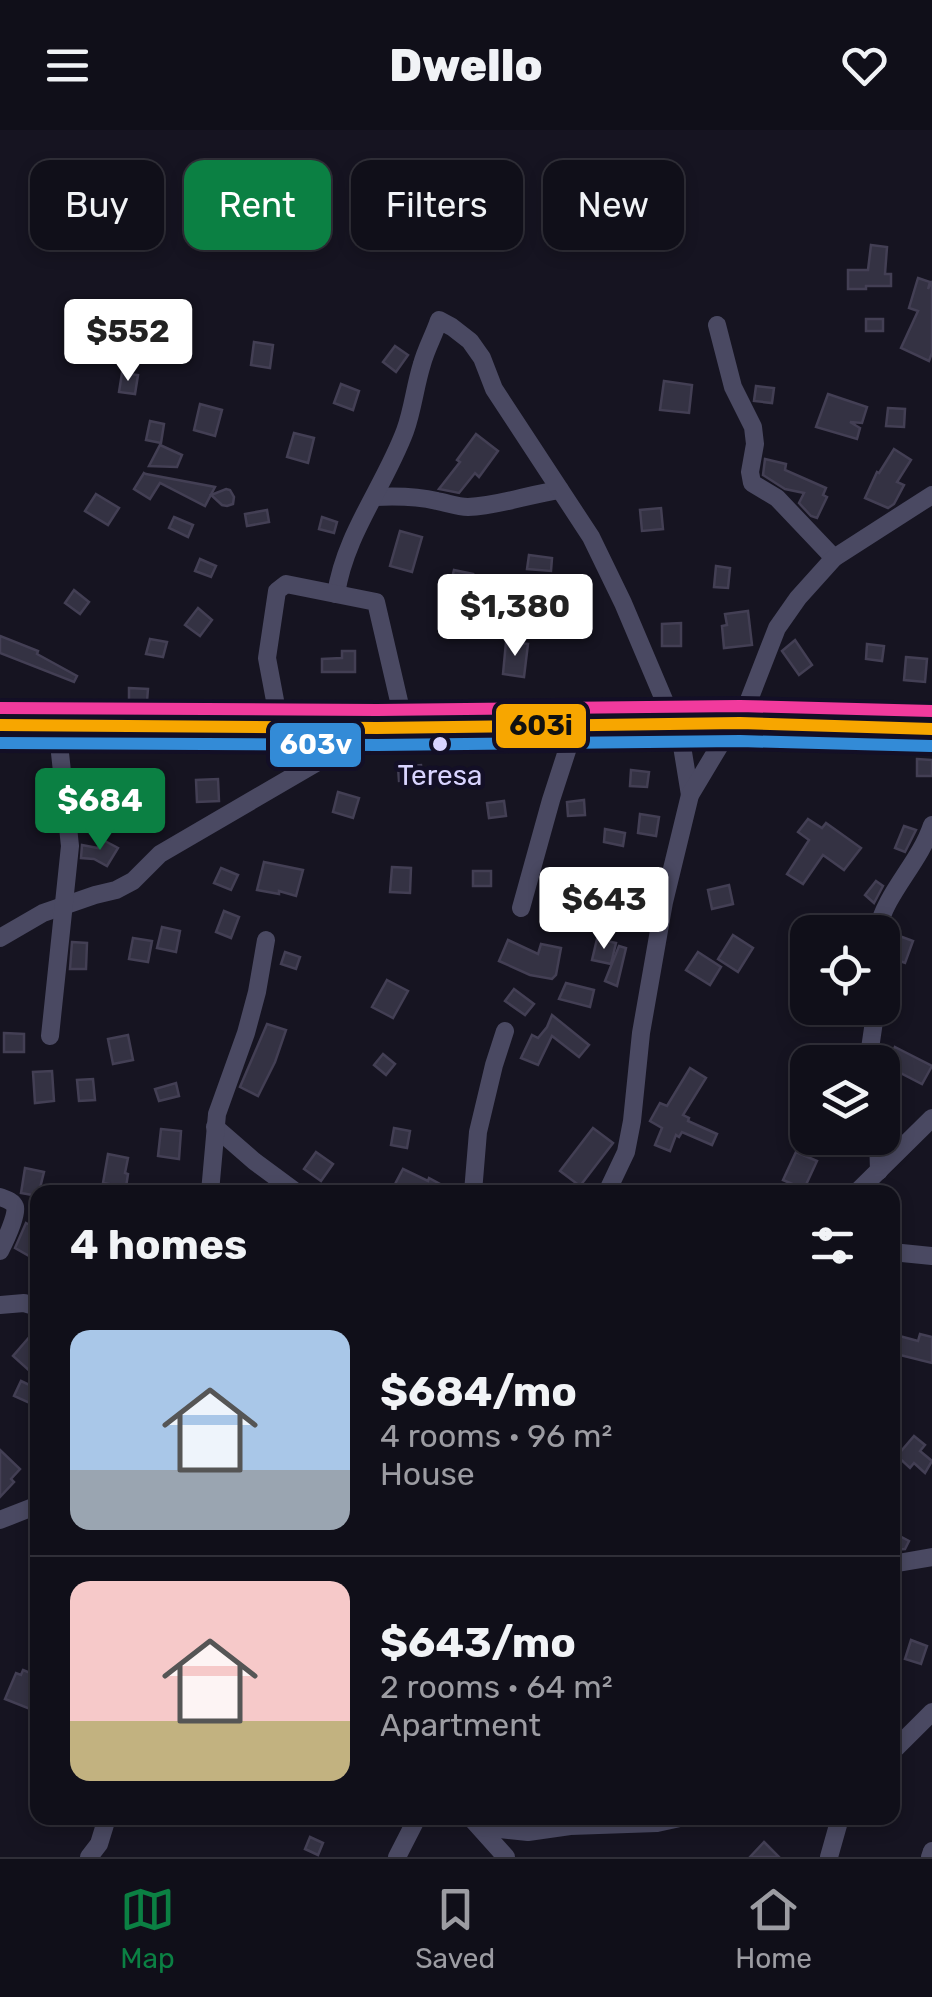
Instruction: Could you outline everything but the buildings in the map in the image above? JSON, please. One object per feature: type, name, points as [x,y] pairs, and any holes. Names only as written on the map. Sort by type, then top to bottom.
[{"type":"street","points":[[336,594],[340,569],[352,538],[406,430],[422,363],[439,320],[476,350],[494,389],[606,565],[675,723],[685,753],[690,795]]},
{"type":"street","points":[[717,325],[733,387],[753,428],[752,482],[799,519],[834,558]]},
{"type":"street","points":[[375,497],[405,496],[463,508],[502,504],[560,490]]},
{"type":"street","points":[[610,1185],[626,1152],[641,1033],[664,902],[690,795],[720,745],[740,723],[777,628],[798,598],[834,558],[932,495]]},
{"type":"street","points":[[280,727],[267,658],[277,591],[286,584],[376,602],[405,727]]},
{"type":"street","points":[[0,725],[377,728],[740,723],[932,729]]},
{"type":"street","points":[[522,908],[576,724]]},
{"type":"street","points":[[50,1036],[70,846],[57,725]]},
{"type":"street","points":[[0,938],[44,913],[132,882],[160,854],[377,728]]},
{"type":"street","points":[[880,915],[919,854],[932,825]]},
{"type":"street","points":[[211,1185],[217,1114],[249,1020],[266,940]]},
{"type":"street","points":[[474,1185],[478,1132],[505,1031]]},
{"type":"street","points":[[865,1185],[932,1118]]},
{"type":"street","points":[[215,1128],[287,1185]]},
{"type":"street","points":[[879,1155],[879,1171]]},
{"type":"street","points":[[0,1197],[16,1206],[0,1251]]},
{"type":"street","points":[[900,1253],[932,1256]]},
{"type":"street","points":[[0,1305],[30,1305]]},
{"type":"street","points":[[0,1520],[30,1509]]},
{"type":"street","points":[[900,1561],[932,1557]]},
{"type":"street","points":[[900,1744],[932,1712]]},
{"type":"street","points":[[89,1857],[105,1825]]},
{"type":"street","points":[[398,1857],[414,1825]]},
{"type":"street","points":[[479,1825],[506,1857]]},
{"type":"street","points":[[492,1825],[528,1832],[599,1825]]},
{"type":"street","points":[[829,1857],[838,1825]]},
{"type":"transit line","points":[[0,708],[377,710],[740,706],[932,711]]},
{"type":"transit line","name":"603i","points":[[0,725],[377,728],[740,723],[932,729]]},
{"type":"transit line","name":"603v","points":[[0,743],[377,745],[740,741],[931,746]]},
{"type":"place","name":"Teresa","points":[[440,744]]}]
